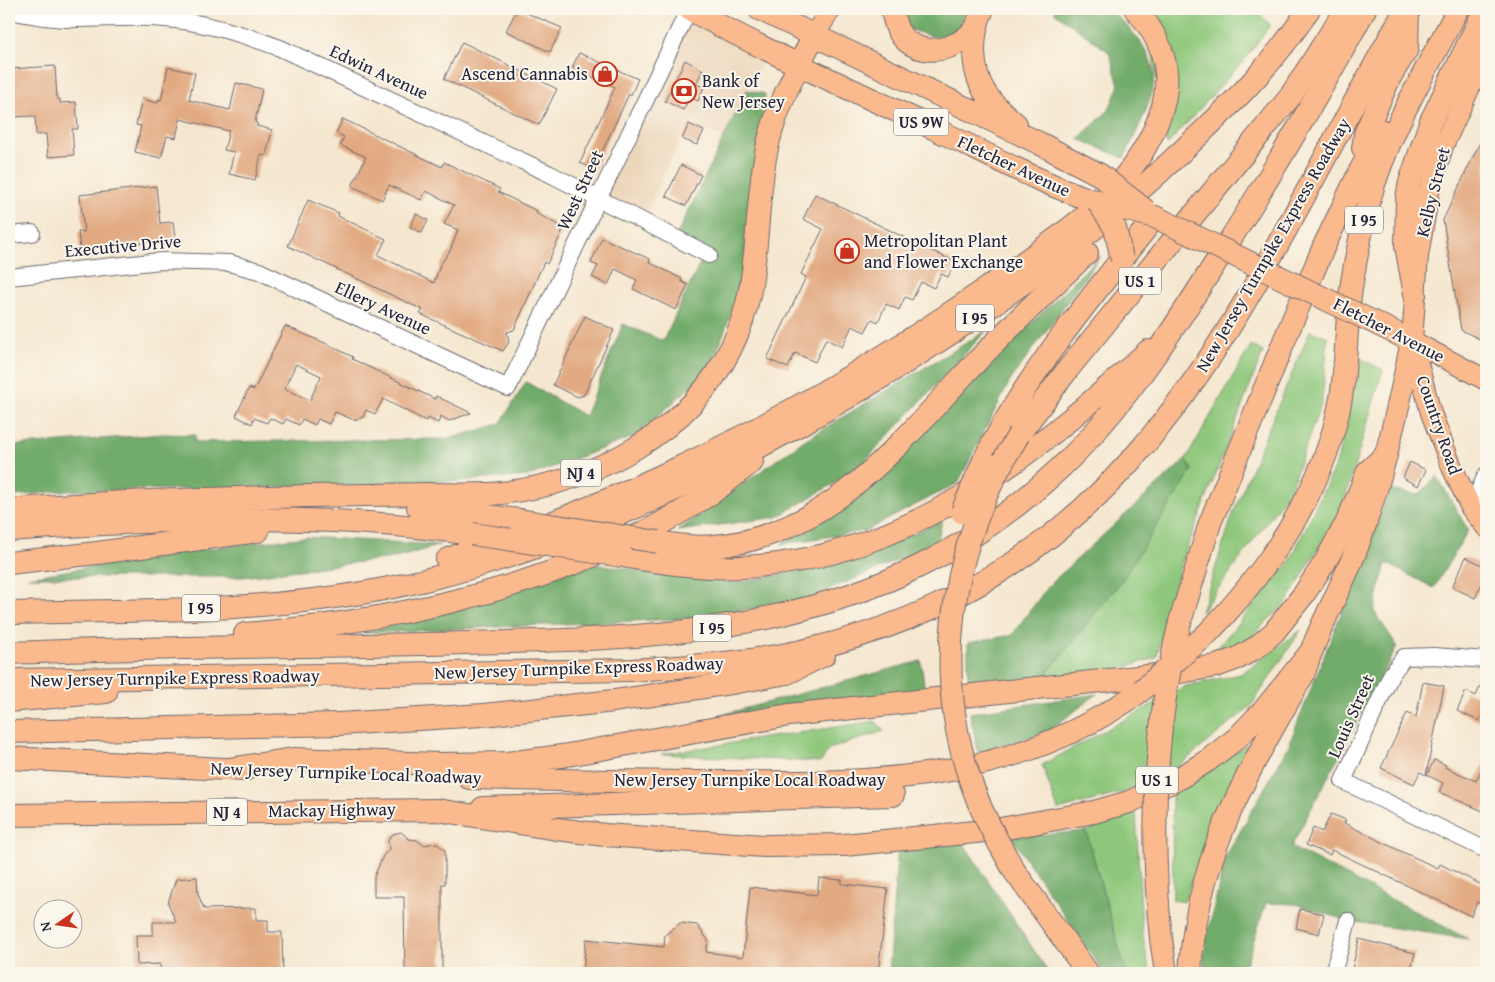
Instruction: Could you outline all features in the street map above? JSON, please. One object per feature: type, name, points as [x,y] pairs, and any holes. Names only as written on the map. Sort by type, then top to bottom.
[{"type":"highway","name":"Fletcher Avenue","points":[[689,9],[799,64],[1077,195],[1155,217],[1412,341]]},
{"type":"highway","name":"Fletcher Avenue","points":[[759,9],[1039,143],[1100,175],[1155,217]]},
{"type":"highway","points":[[893,9],[894,21],[900,33],[911,43],[923,49],[937,51],[950,48],[963,41],[979,19]]},
{"type":"highway","points":[[392,587],[453,558],[551,523],[609,498],[700,458],[754,430],[906,342],[990,286],[1064,232],[1097,204],[1131,168],[1148,141],[1162,110],[1167,80],[1165,58],[1157,38],[1135,9]]},
{"type":"highway","name":"I 95","points":[[9,613],[258,604],[336,597],[392,587],[496,560],[583,529],[699,477],[796,427],[888,373],[1005,298],[1070,250],[1141,190],[1256,78],[1284,45],[1309,9]]},
{"type":"highway","name":"US 1","points":[[1262,129],[1329,9]]},
{"type":"highway","name":"US 1","points":[[1088,973],[1015,872],[984,815],[968,773],[956,724],[951,663],[954,603],[966,546],[988,490],[1020,434],[1068,369],[1294,91],[1346,9]]},
{"type":"highway","name":"New Jersey Turnpike Express Roadway","points":[[9,652],[606,638],[715,628],[787,615],[822,605],[858,593],[922,565],[991,523],[1034,491],[1077,452],[1120,403],[1178,323],[1287,149],[1366,9]]},
{"type":"highway","name":"US 1","points":[[1360,169],[1365,134],[1390,78],[1407,48],[1407,9]]},
{"type":"highway","name":"New Jersey Turnpike Express Roadway","points":[[9,680],[632,670],[702,666],[809,650],[880,630],[958,596],[1009,566],[1075,517],[1144,448],[1187,393],[1229,330],[1407,9]]},
{"type":"highway","name":"I 95","points":[[1407,107],[1458,9]]},
{"type":"highway","points":[[1415,294],[1406,246],[1407,198],[1410,182],[1430,123],[1485,9]]},
{"type":"highway","points":[[979,19],[976,69],[984,91],[997,107],[1039,143]]},
{"type":"highway","name":"NJ 4","points":[[9,510],[99,503],[306,496],[485,494],[531,488],[561,480],[610,460],[644,442],[680,416],[699,398],[715,375],[742,323],[755,269],[768,146],[773,126],[799,64],[814,36]]},
{"type":"highway","name":"US 1","points":[[1166,973],[1161,939],[1155,823],[1160,735],[1173,650],[1187,592],[1210,523],[1324,246],[1360,169],[1380,133],[1407,107]]},
{"type":"highway","name":"New Jersey Turnpike Local Roadway","points":[[9,758],[229,769],[526,780],[800,783],[901,778],[951,771],[1006,758],[1070,735],[1113,711],[1142,690],[1207,634],[1236,601],[1279,544],[1302,508],[1320,469],[1340,401],[1351,290],[1361,232],[1377,176],[1407,107]]},
{"type":"highway","points":[[306,496],[432,508],[658,542],[704,546],[743,542],[793,525],[840,496],[891,454],[1034,303],[1087,254],[1141,190]]},
{"type":"highway","points":[[1098,202],[1118,237],[1122,259]]},
{"type":"highway","points":[[951,663],[943,620],[945,572],[956,530],[976,478],[1001,427],[1041,363],[1155,217]]},
{"type":"highway","points":[[9,530],[254,518],[385,523],[687,566],[743,568],[801,561],[830,554],[884,536],[938,510],[1023,458],[1081,411],[1178,323]]},
{"type":"highway","points":[[1190,973],[1197,913],[1212,853],[1238,792],[1304,673],[1310,653],[1355,551],[1398,411],[1412,341]]},
{"type":"highway","points":[[136,650],[210,637],[333,625],[387,616],[461,599],[532,577],[609,548],[673,516],[711,493],[796,427]]},
{"type":"highway","points":[[229,769],[293,760],[456,764],[507,763],[562,756],[789,715],[1174,673],[1216,666],[1253,650],[1266,640],[1283,622],[1304,594],[1337,543],[1368,471],[1386,455]]},
{"type":"highway","points":[[9,563],[257,531],[308,520]]},
{"type":"highway","points":[[9,732],[376,723],[569,706],[693,690],[786,673],[880,630]]},
{"type":"highway","points":[[444,810],[585,833],[764,846],[844,845],[933,838],[1050,822],[1128,802],[1170,783],[1200,766],[1222,750],[1251,724],[1310,653]]},
{"type":"highway","points":[[9,701],[128,691],[188,678]]},
{"type":"highway","points":[[444,810],[510,806],[889,795],[941,786],[1006,758]]},
{"type":"highway","name":"Mackay Highway","points":[[9,816],[444,810]]},
{"type":"main road","points":[[814,36],[831,9]]},
{"type":"main road","name":"Kelby Street","points":[[1412,341],[1422,228],[1435,169],[1452,124],[1486,52]]},
{"type":"main road","name":"Fletcher Avenue","points":[[1412,341],[1486,380]]},
{"type":"main road","name":"Country Road","points":[[1412,341],[1431,413],[1451,465],[1471,508],[1486,528]]},
{"type":"street","name":"West Street","points":[[508,388],[689,9]]},
{"type":"street","name":"Edwin Avenue","points":[[9,11],[44,18],[167,19],[206,24],[244,34],[288,51],[598,198],[709,255]]},
{"type":"street","points":[[9,235],[32,233]]},
{"type":"street","name":"Executive Drive","points":[[9,277],[161,261],[195,260],[241,266]]},
{"type":"street","name":"Ellery Avenue","points":[[241,266],[260,271],[508,388]]},
{"type":"street","points":[[1471,508],[1486,476]]},
{"type":"street","name":"Louis Street","points":[[1486,660],[1434,656],[1404,657],[1396,664],[1343,781],[1486,850]]},
{"type":"street","points":[[1333,973],[1348,921]]},
{"type":"shaded area","points":[[689,9],[769,49],[724,138],[688,122],[643,220],[598,199]]},
{"type":"green space","points":[[902,9],[967,9],[956,33],[935,37],[910,30]]},
{"type":"green space","points":[[1056,9],[1108,9],[1137,37],[1148,55],[1154,74],[1152,93],[1144,116],[1124,158],[1078,139],[1109,110],[1119,85],[1109,52],[1054,12]]},
{"type":"green space","points":[[1146,9],[1189,9],[1213,12],[1255,9],[1270,25],[1246,58],[1167,145]]},
{"type":"green space","points":[[747,90],[765,94],[741,286],[711,368],[636,436],[529,476],[403,485],[58,491],[9,497],[9,446],[164,434],[195,435],[195,442],[448,439],[500,424],[526,382],[585,416],[623,324],[663,341],[705,253],[676,237]]},
{"type":"green space","points":[[1101,255],[1010,381],[958,483],[865,531],[781,544],[879,479],[970,383]]},
{"type":"green space","points":[[986,331],[857,470],[777,517],[677,531],[806,439]]},
{"type":"green space","points":[[1310,331],[1328,337],[1322,401],[1289,492],[1201,612],[1235,508]]},
{"type":"green space","points":[[1251,345],[1263,352],[1182,561],[1156,658],[1118,669],[1043,678],[1122,580],[1192,470],[1186,459]]},
{"type":"green space","points":[[1360,358],[1383,370],[1343,505],[1287,602],[1244,643],[1207,660],[1289,563],[1337,462]]},
{"type":"green space","points":[[1186,459],[1192,470],[1122,580],[1043,678],[968,684],[968,643],[1012,635],[1049,585]]},
{"type":"green space","points":[[1437,476],[1468,530],[1434,588],[1386,563],[1374,611],[1397,646],[1291,847],[1468,939],[1348,921],[1296,904],[1266,903],[1243,973],[1204,973],[1203,956],[1225,858],[1288,747],[1390,490],[1418,495]]},
{"type":"green space","points":[[942,521],[937,544],[807,599],[699,618],[364,633],[473,606],[586,563],[736,583],[849,561]]},
{"type":"green space","points":[[307,537],[440,545],[400,557],[243,577],[28,577],[201,549]]},
{"type":"green space","points":[[1301,630],[1251,706],[1175,769],[1139,788],[1058,810],[1042,765],[1186,686],[1241,674]]},
{"type":"green space","points":[[921,661],[925,693],[717,716]]},
{"type":"green space","points":[[1097,694],[1050,730],[978,754],[970,713]]},
{"type":"green space","points":[[875,721],[884,731],[829,749],[821,762],[661,754]]},
{"type":"green space","points":[[1255,739],[1210,829],[1184,902],[1173,900],[1172,794]]},
{"type":"green space","points":[[1136,812],[1142,932],[1150,973],[1126,973],[1086,831]]},
{"type":"green space","points":[[1086,831],[1126,973],[1104,973],[1011,837]]},
{"type":"green space","points":[[960,838],[1049,973],[888,973],[898,846]]},
{"type":"building","points":[[517,9],[562,28],[550,52],[506,31]]},
{"type":"building","points":[[462,42],[557,89],[539,125],[444,79]]},
{"type":"building","points":[[579,53],[638,79],[594,169],[580,163],[615,87],[572,68]]},
{"type":"building","points":[[685,60],[703,70],[696,84],[704,87],[698,101],[690,97],[683,110],[665,101]]},
{"type":"building","points":[[55,66],[57,99],[60,99],[60,103],[76,102],[78,129],[72,129],[74,155],[48,157],[46,134],[36,135],[35,116],[9,117],[9,69]]},
{"type":"building","points":[[168,67],[195,73],[189,100],[230,110],[236,83],[262,89],[255,122],[257,126],[272,130],[266,156],[261,155],[255,180],[229,174],[234,152],[224,150],[229,131],[180,119],[176,138],[167,136],[161,158],[135,152],[141,126],[136,125],[142,99],[158,103],[158,99],[161,100]]},
{"type":"building","points":[[343,119],[442,167],[444,162],[500,189],[498,192],[537,211],[536,213],[564,228],[547,264],[544,262],[514,330],[507,332],[509,342],[503,351],[420,314],[423,310],[288,246],[308,200],[339,213],[338,216],[386,239],[378,255],[434,283],[440,265],[450,251],[458,230],[444,224],[454,205],[426,191],[421,200],[389,185],[382,200],[352,186],[366,157],[340,145],[344,137],[336,133]]},
{"type":"building","points":[[689,124],[704,131],[697,145],[682,139]]},
{"type":"building","points":[[1486,130],[1486,342],[1461,330],[1443,220]]},
{"type":"building","points":[[681,165],[701,175],[686,206],[666,196]]},
{"type":"building","points":[[156,186],[160,223],[173,222],[175,239],[80,250],[78,232],[84,232],[80,195]]},
{"type":"building","points":[[815,194],[955,262],[948,277],[941,274],[934,288],[921,282],[912,300],[905,297],[899,310],[886,304],[878,322],[872,319],[865,332],[852,326],[842,347],[826,339],[815,362],[795,353],[788,368],[767,359],[806,277],[801,274],[823,229],[803,219]]},
{"type":"building","points":[[416,214],[428,220],[422,233],[410,227]]},
{"type":"building","points":[[602,238],[650,259],[649,262],[682,279],[681,281],[688,285],[676,310],[633,289],[637,280],[615,269],[608,285],[592,277],[598,266],[591,263]]},
{"type":"building","points":[[585,316],[614,330],[584,395],[578,397],[553,385]]},
{"type":"building","points":[[285,326],[325,343],[353,357],[352,359],[435,399],[436,396],[471,413],[449,421],[441,416],[438,423],[428,418],[426,421],[383,399],[375,414],[366,410],[363,417],[354,420],[335,412],[329,424],[318,419],[315,425],[302,419],[299,425],[286,419],[283,424],[270,418],[267,423],[254,418],[252,424],[236,416],[249,388],[254,390]],"holes":[[[296,364],[321,376],[310,400],[284,389]]]},
{"type":"building","points":[[1410,462],[1426,470],[1418,486],[1403,478]]},
{"type":"building","points":[[1466,557],[1486,567],[1486,575],[1475,598],[1452,587]]},
{"type":"building","points":[[1486,673],[1486,719],[1481,717],[1479,721],[1457,711],[1466,691],[1476,696]]},
{"type":"building","points":[[1423,682],[1444,686],[1426,775],[1420,772],[1414,784],[1381,768],[1407,713],[1416,717]]},
{"type":"building","points":[[1486,759],[1486,804],[1483,811],[1439,792],[1443,783],[1427,775],[1434,760],[1476,781]]},
{"type":"building","points":[[1331,814],[1346,820],[1344,823],[1398,850],[1438,868],[1440,864],[1486,887],[1481,904],[1477,902],[1471,916],[1332,850],[1330,855],[1306,845],[1313,828],[1322,832]]},
{"type":"building","points":[[401,832],[409,839],[417,840],[423,845],[436,843],[445,850],[445,884],[442,884],[442,973],[405,973],[404,897],[374,897],[374,877],[383,856],[389,849],[388,840],[393,834]]},
{"type":"building","points":[[197,877],[198,894],[204,909],[256,908],[256,920],[268,920],[268,932],[282,932],[283,973],[161,973],[160,964],[137,965],[136,935],[153,935],[153,922],[176,922],[168,903],[176,879]]},
{"type":"building","points":[[819,878],[842,880],[842,884],[888,889],[878,973],[583,973],[586,939],[664,947],[665,935],[680,923],[697,925],[708,940],[706,952],[743,957],[750,887],[817,895]]},
{"type":"building","points":[[1300,909],[1324,914],[1319,934],[1296,928]]},
{"type":"building","points":[[1359,939],[1415,953],[1410,973],[1361,973],[1362,971],[1352,969]]},
{"type":"place","name":"Ascend Cannabis","points":[[605,74]]},
{"type":"place","name":"Bank of New Jersey","points":[[684,91]]},
{"type":"place","name":"Metropolitan Plant and Flower Exchange","points":[[847,251]]}]
